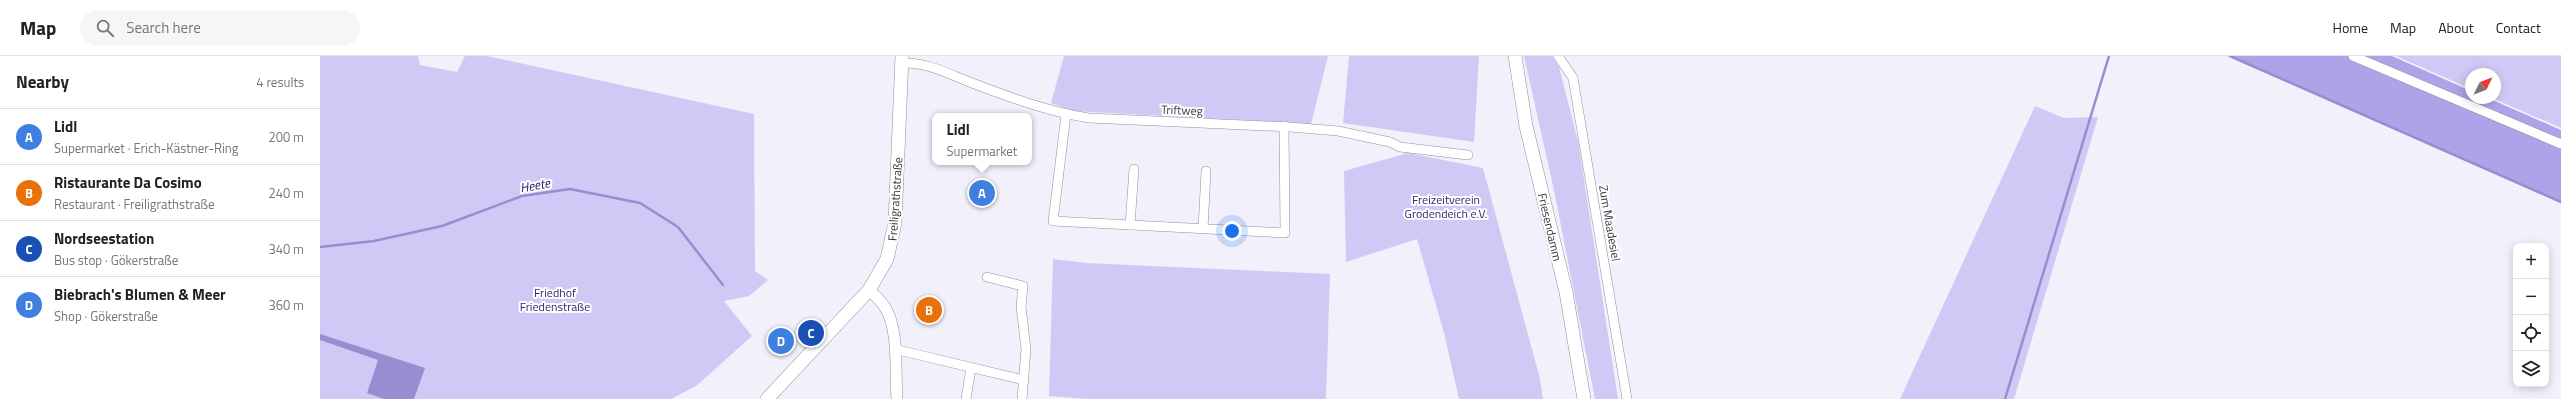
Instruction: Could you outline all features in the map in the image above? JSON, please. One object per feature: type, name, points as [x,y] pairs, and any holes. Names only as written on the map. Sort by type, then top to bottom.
[{"type":"main road","name":"Friesendamm","points":[[1515,56],[1526,126],[1566,292],[1584,399]]},
{"type":"main road","name":"Freiligrathstraße","points":[[767,399],[869,290],[887,259],[895,223],[902,59]]},
{"type":"street","name":"Zum Maadesiel","points":[[1558,56],[1573,78],[1627,399]]},
{"type":"street","points":[[2353,56],[2561,144]]},
{"type":"street","name":"Triftweg","points":[[902,59],[928,65],[973,83],[1066,115],[1089,118],[1284,126],[1338,131],[1390,142],[1400,147],[1468,155]]},
{"type":"street","points":[[1066,115],[1053,221],[1203,229],[1285,232],[1284,126]]},
{"type":"street","points":[[1130,225],[1134,168]]},
{"type":"street","points":[[1203,229],[1206,171]]},
{"type":"street","points":[[987,277],[1023,286],[1021,306],[1026,349],[1022,399]]},
{"type":"street","points":[[869,290],[886,308],[890,317],[897,399]]},
{"type":"street","points":[[894,350],[1024,380]]},
{"type":"street","points":[[966,399],[971,368]]},
{"type":"green space","name":"Friedhof Friedenstraße","points":[[320,56],[418,56],[420,65],[457,72],[465,56],[487,56],[754,114],[755,271],[768,280],[749,296],[724,301],[752,336],[696,386],[671,399],[320,399]]},
{"type":"green space","points":[[1064,56],[1328,56],[1311,124],[1073,111],[1051,103]]},
{"type":"green space","points":[[1349,56],[1479,56],[1474,142],[1343,123]]},
{"type":"green space","points":[[1524,56],[1552,56],[1559,67],[1578,141],[1618,399],[1595,399],[1554,190]]},
{"type":"green space","points":[[2396,56],[2561,56],[2561,128],[2501,102],[2501,68],[2465,68],[2465,86]]},
{"type":"green space","points":[[2035,106],[2064,118],[2098,117],[2014,399],[1900,399]]},
{"type":"green space","name":"Freizeitverein Grodendeich e.V.","points":[[1408,153],[1483,168],[1540,379],[1543,399],[1459,399],[1444,333],[1417,239],[1346,262],[1344,171]]},
{"type":"green space","points":[[1053,259],[1086,263],[1330,274],[1326,399],[1088,399],[1049,396]]},
{"type":"shaded area","points":[[2227,56],[2392,56],[2465,88],[2465,104],[2501,104],[2561,130],[2561,203]]},
{"type":"shaded area","points":[[320,334],[425,368],[414,399],[384,399],[367,393],[378,360],[320,340]]},
{"type":"waterway","points":[[2005,399],[2109,56]]},
{"type":"waterway","points":[[2230,56],[2561,202]]},
{"type":"waterway","name":"Heete","points":[[320,247],[374,241],[442,226],[522,196],[570,189],[640,203],[678,227],[723,285]]},
{"type":"place","name":"Lidl","points":[[982,193]]},
{"type":"place","name":"Ristaurante Da Cosimo","points":[[929,310]]},
{"type":"place","name":"Nordseestation","points":[[811,333]]},
{"type":"place","name":"Biebrach's Blumen & Meer","points":[[781,341]]}]
